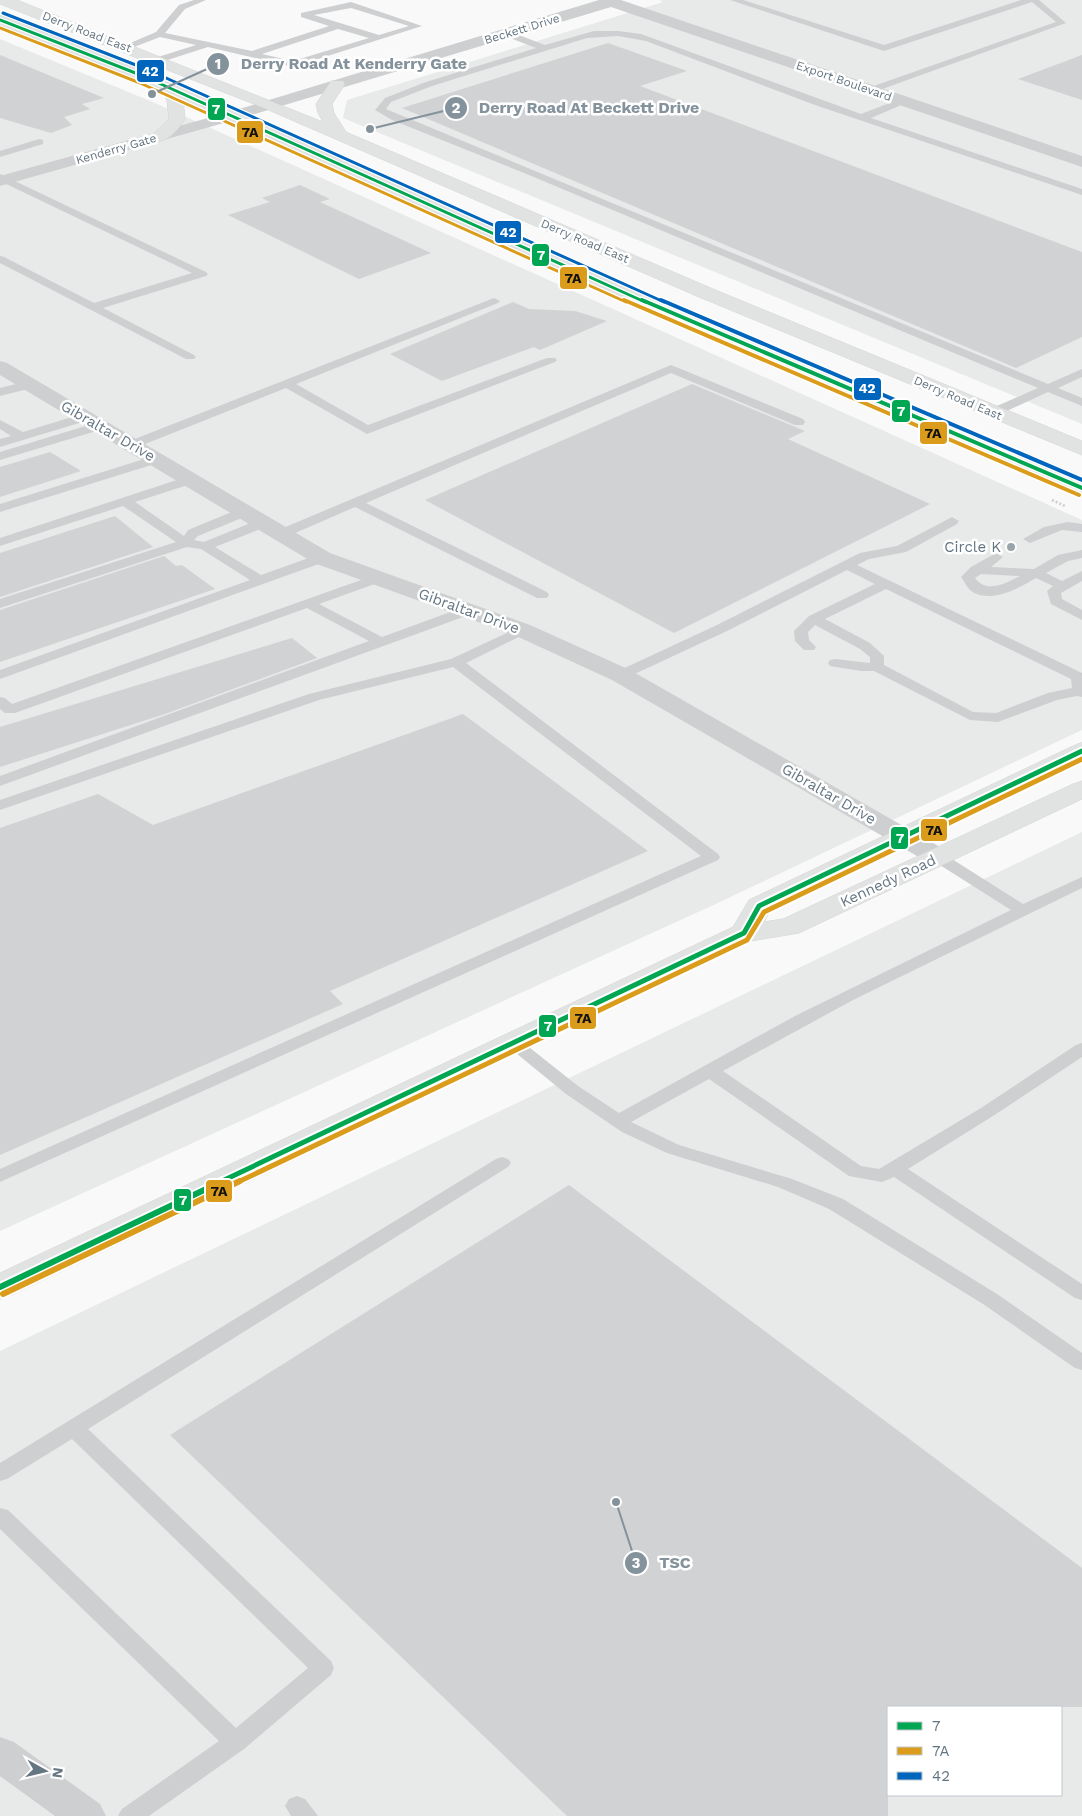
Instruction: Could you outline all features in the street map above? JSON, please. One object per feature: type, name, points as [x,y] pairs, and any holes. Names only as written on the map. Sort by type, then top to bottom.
[{"type":"main road","name":"Derry Road East","points":[[4,0],[270,105],[706,293],[1082,449]]},
{"type":"main road","points":[[16,26],[48,17]]},
{"type":"main road","name":"Derry Road East","points":[[0,20],[96,57],[170,89],[668,312],[1082,488]]},
{"type":"main road","points":[[96,57],[126,47]]},
{"type":"main road","points":[[337,84],[324,104],[326,113],[340,135]]},
{"type":"main road","points":[[158,137],[177,120],[175,101],[170,89]]},
{"type":"main road","points":[[744,933],[760,906],[1082,751]]},
{"type":"main road","name":"Kennedy Road","points":[[0,1287],[744,933],[789,927],[1082,789]]},
{"type":"street","name":"Export Boulevard","points":[[608,1],[1082,162]]},
{"type":"street","name":"Beckett Drive","points":[[232,116],[508,34],[608,1]]},
{"type":"street","name":"Kenderry Gate","points":[[2,179],[232,116]]},
{"type":"street","name":"Gibraltar Drive","points":[[7,379],[92,422],[322,558],[522,630],[621,675],[938,857]]},
{"type":"street","points":[[4,1764],[86,1816]]},
{"type":"lane","points":[[126,47],[159,34],[182,7],[202,0]]},
{"type":"lane","points":[[734,0],[884,48],[1032,0],[1062,23],[871,90]]},
{"type":"lane","points":[[159,34],[293,64],[379,38],[418,26],[351,5],[304,15],[379,38]]},
{"type":"lane","points":[[252,54],[338,26]]},
{"type":"lane","points":[[1082,192],[861,118],[649,39],[627,33],[606,32],[586,35],[396,96],[388,100],[380,110],[395,118],[533,173],[893,325],[1082,402]]},
{"type":"lane","points":[[508,34],[545,48]]},
{"type":"lane","points":[[158,60],[207,44]]},
{"type":"lane","points":[[861,118],[903,101]]},
{"type":"lane","points":[[0,154],[39,142]]},
{"type":"lane","points":[[2,179],[202,274],[93,307]]},
{"type":"lane","points":[[0,258],[190,357]]},
{"type":"lane","points":[[131,445],[494,301]]},
{"type":"lane","points":[[287,383],[367,430],[551,360]]},
{"type":"lane","points":[[186,544],[193,533],[263,523],[356,503],[671,369],[799,422]]},
{"type":"lane","points":[[994,412],[1082,373]]},
{"type":"lane","points":[[0,443],[92,422]]},
{"type":"lane","points":[[0,456],[92,422]]},
{"type":"lane","points":[[0,424],[22,437]]},
{"type":"lane","points":[[0,508],[157,460]]},
{"type":"lane","points":[[0,542],[190,480]]},
{"type":"lane","points":[[125,501],[186,544]]},
{"type":"lane","points":[[356,503],[542,595]]},
{"type":"lane","points":[[621,675],[722,628],[865,556],[901,549],[952,522]]},
{"type":"lane","points":[[205,546],[263,523]]},
{"type":"lane","points":[[1030,539],[1060,526],[1082,528]]},
{"type":"lane","points":[[0,604],[186,544],[205,546],[260,581]]},
{"type":"lane","points":[[996,557],[968,577],[977,589],[991,592],[1004,589],[1064,557],[1082,554]]},
{"type":"lane","points":[[0,675],[322,558]]},
{"type":"lane","points":[[835,663],[861,667],[877,667],[970,716],[998,718],[1053,696],[1080,692],[1078,677],[846,565]]},
{"type":"lane","points":[[976,570],[1036,572],[1076,580]]},
{"type":"lane","points":[[0,701],[10,710],[378,578]]},
{"type":"lane","points":[[1076,580],[1054,591],[1056,601],[1082,616]]},
{"type":"lane","points":[[809,647],[802,640],[801,631],[814,619],[886,584]]},
{"type":"lane","points":[[308,603],[381,642]]},
{"type":"lane","points":[[0,781],[468,610]]},
{"type":"lane","points":[[814,619],[865,646],[877,656],[877,667]]},
{"type":"lane","points":[[0,805],[314,697],[456,662],[522,630]]},
{"type":"lane","points":[[0,1176],[712,857],[456,662]]},
{"type":"lane","points":[[938,857],[1023,911]]},
{"type":"lane","points":[[618,1121],[710,1071],[772,1034],[1082,882]]},
{"type":"lane","points":[[514,1044],[572,1090],[628,1128],[673,1149],[785,1183],[836,1204],[990,1299],[1082,1363]]},
{"type":"lane","points":[[710,1071],[856,1172],[882,1176],[987,1112],[1082,1049]]},
{"type":"lane","points":[[0,1473],[502,1163]]},
{"type":"lane","points":[[895,1169],[1082,1293]]},
{"type":"lane","points":[[74,1428],[324,1668],[236,1742],[130,1816]]},
{"type":"lane","points":[[0,1516],[236,1742]]},
{"type":"shaded area","points":[[659,0],[1082,0],[1082,424],[343,118],[347,100],[663,2]]},
{"type":"shaded area","points":[[0,39],[155,103],[1082,520],[1082,730],[720,902],[0,1231]]},
{"type":"shaded area","points":[[1082,832],[1082,1816],[0,1816],[0,1351]]},
{"type":"building","points":[[608,43],[687,71],[640,86],[1082,252],[1082,337],[1016,368],[402,108]]},
{"type":"building","points":[[0,55],[104,98],[82,104],[90,109],[64,117],[72,125],[51,133],[0,118]]},
{"type":"building","points":[[1082,55],[1082,100],[1018,79]]},
{"type":"building","points":[[300,185],[330,199],[320,202],[431,253],[359,279],[228,215],[270,202],[262,198]]},
{"type":"building","points":[[513,302],[529,309],[575,311],[607,321],[540,350],[534,347],[442,381],[390,354]]},
{"type":"building","points":[[692,384],[805,431],[788,439],[930,504],[674,633],[425,500]]},
{"type":"building","points":[[50,452],[81,471],[0,497],[0,467]]},
{"type":"building","points":[[115,516],[153,547],[0,597],[0,553]]},
{"type":"building","points":[[164,556],[176,566],[182,565],[215,589],[0,662],[0,610]]},
{"type":"building","points":[[292,638],[317,658],[165,714],[0,767],[0,727]]},
{"type":"building","points":[[463,714],[648,851],[330,991],[343,1004],[0,1155],[0,828],[98,794],[153,825]]},
{"type":"building","points":[[569,1185],[1082,1568],[1082,1707],[887,1706],[888,1816],[567,1816],[170,1435]]},
{"type":"transit line","name":"42","points":[[3,13],[146,69],[671,305],[1082,480]]},
{"type":"transit line","name":"7","points":[[0,20],[143,76],[668,312],[1082,488]]},
{"type":"transit line","name":"7A","points":[[0,28],[140,83],[665,319],[1079,495]]},
{"type":"transit line","name":"7","points":[[0,1287],[744,933],[759,906],[1082,751]]},
{"type":"transit line","name":"7A","points":[[3,1294],[747,940],[764,912],[1082,759]]},
{"type":"place","name":"Derry Road At Kenderry Gate","points":[[152,94]]},
{"type":"place","name":"Derry Road At Beckett Drive","points":[[370,129]]},
{"type":"place","name":"Circle K","points":[[1011,547]]},
{"type":"place","name":"TSC","points":[[616,1502]]}]
